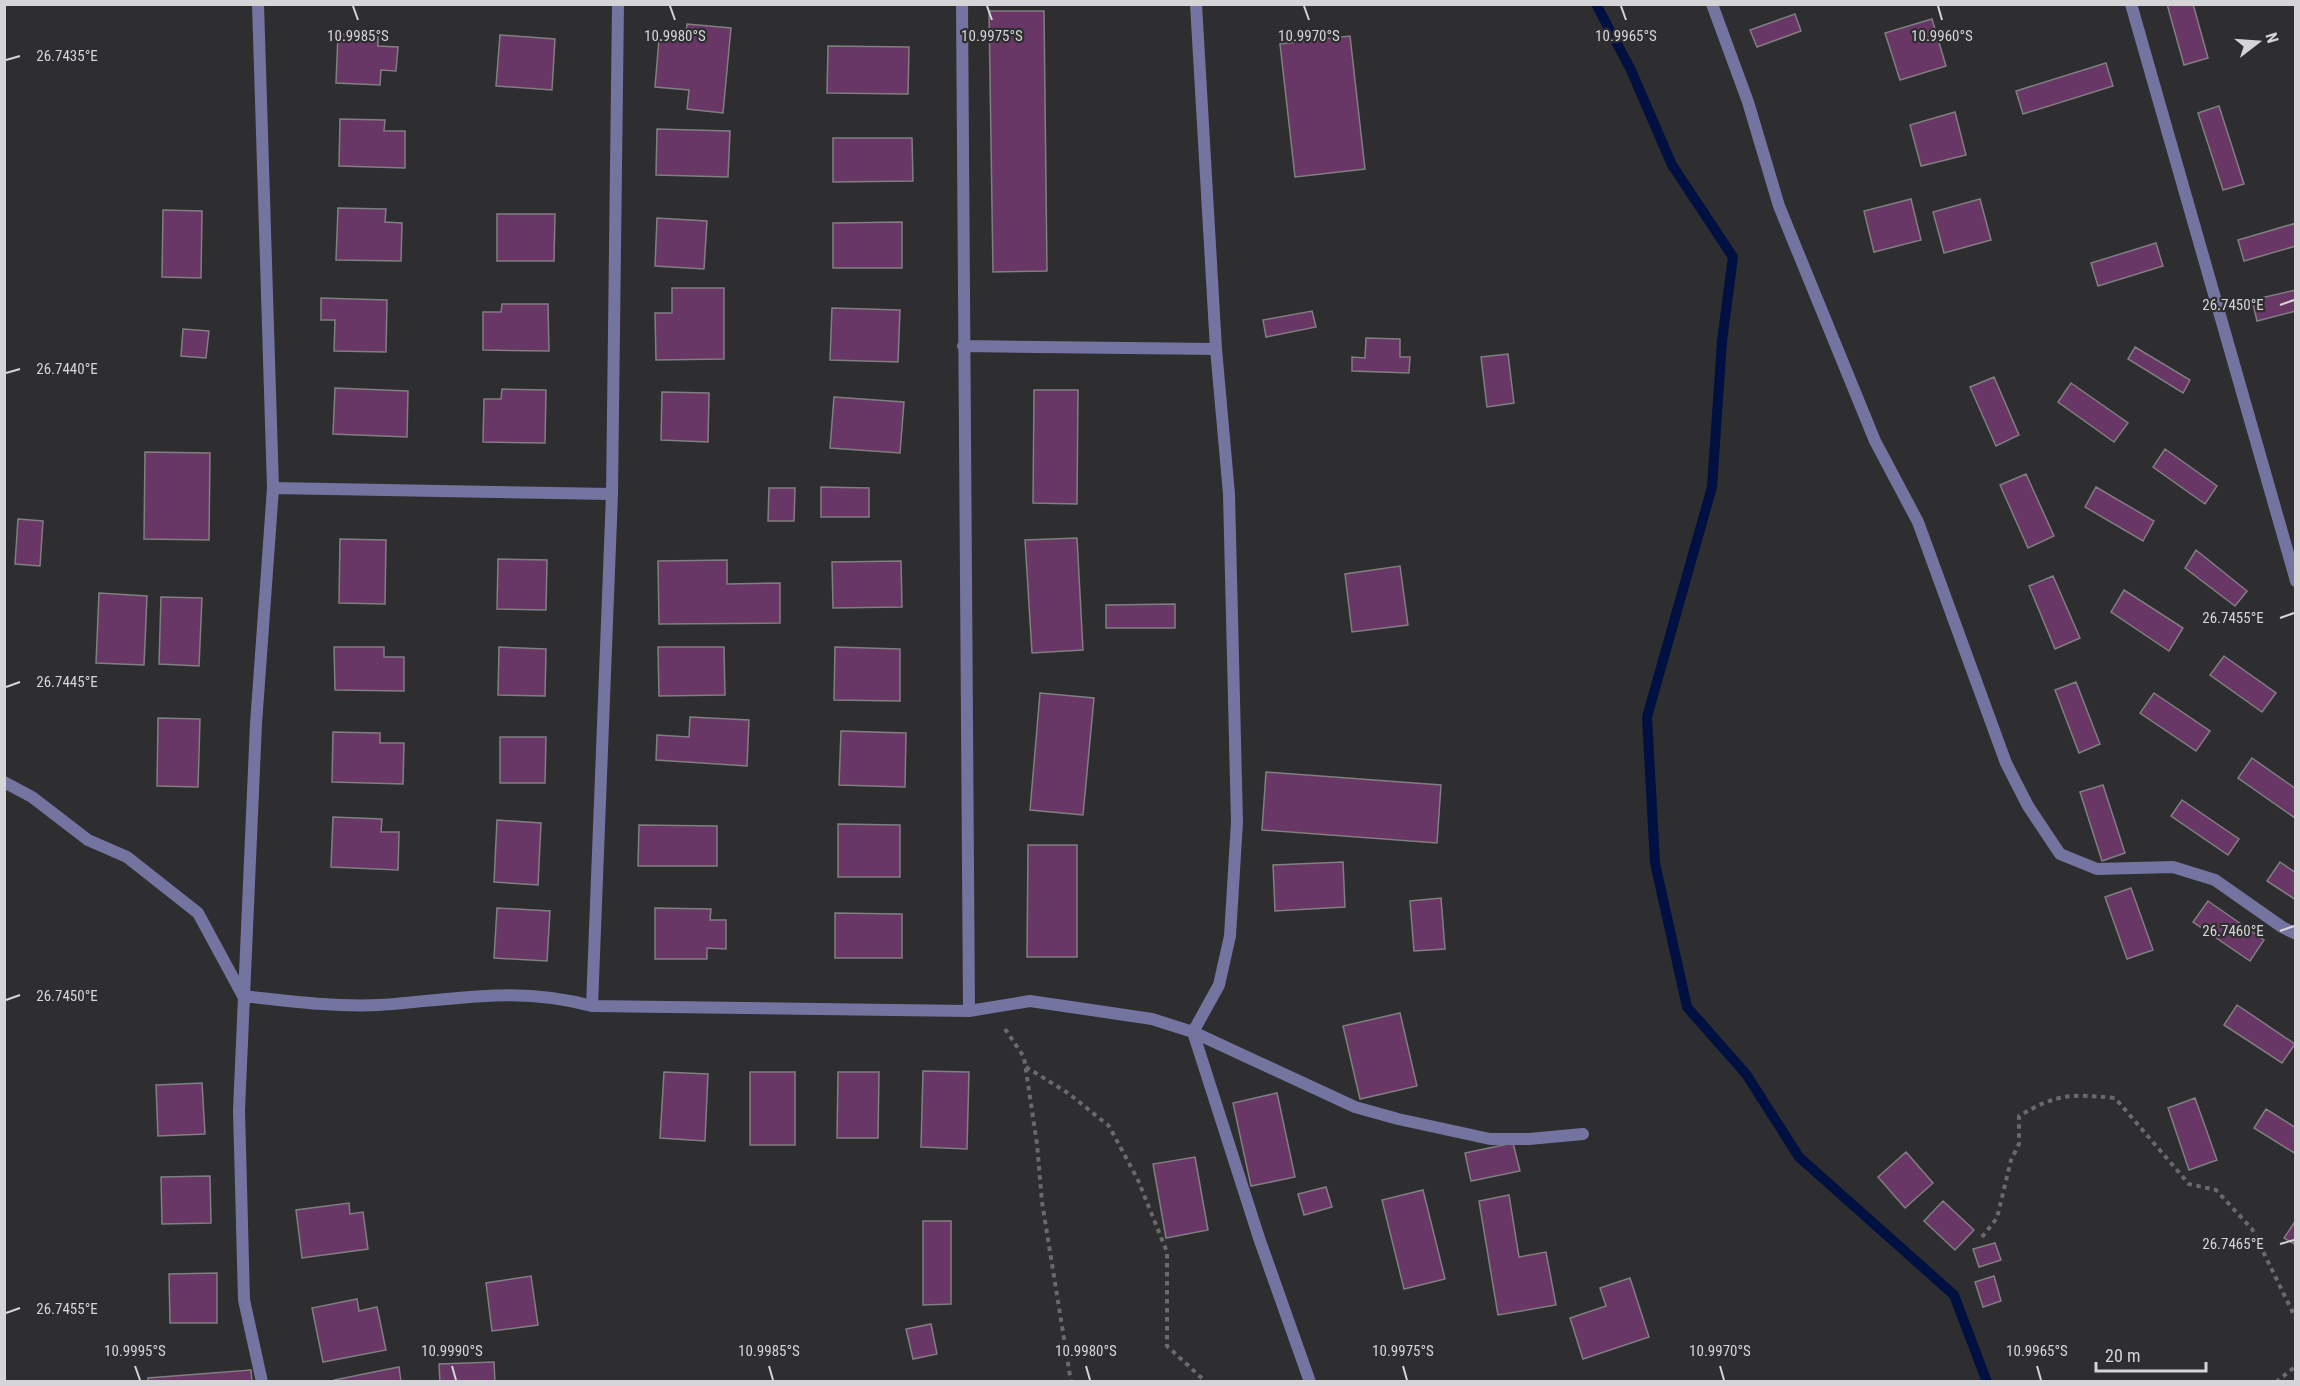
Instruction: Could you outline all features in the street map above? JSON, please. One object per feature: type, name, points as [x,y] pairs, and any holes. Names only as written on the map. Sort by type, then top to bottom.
[{"type":"street","points":[[258,4],[273,489],[256,724],[240,1110],[244,1300],[262,1382]]},
{"type":"street","points":[[592,1006],[612,494],[618,4]]},
{"type":"street","points":[[962,4],[969,1011]]},
{"type":"street","points":[[1196,4],[1216,349],[1229,494],[1237,822],[1228,946],[1219,985],[1193,1032],[1248,1207],[1310,1382]]},
{"type":"street","points":[[1712,4],[1748,102],[1779,206],[1875,441],[1918,522],[2006,763],[2028,806],[2060,854],[2097,869],[2173,867],[2215,880],[2295,934]]},
{"type":"street","points":[[2131,4],[2295,581]]},
{"type":"street","points":[[963,346],[1216,349]]},
{"type":"street","points":[[273,489],[612,494]]},
{"type":"street","points":[[4,782],[32,797],[88,840],[127,857],[198,913],[243,996]]},
{"type":"street","points":[[243,996],[330,1006],[378,1005],[500,993],[563,999],[592,1006],[969,1011],[1030,1001],[1152,1019],[1193,1032],[1356,1107],[1398,1119],[1490,1139],[1529,1139],[1583,1134]]},
{"type":"path","points":[[990,1008],[1024,1057],[1037,1144],[1041,1202],[1071,1382]]},
{"type":"path","points":[[1025,1067],[1068,1093],[1109,1126],[1138,1180],[1167,1252],[1167,1346],[1206,1382]]},
{"type":"path","points":[[1982,1237],[1997,1218],[2011,1160],[2019,1144],[2019,1116],[2047,1099],[2080,1095],[2115,1098],[2189,1184],[2216,1190],[2252,1228],[2295,1319]]},
{"type":"path","points":[[2276,1382],[2295,1366]]},
{"type":"building","points":[[2167,4],[2193,4],[2208,58],[2184,65]]},
{"type":"building","points":[[989,11],[1044,11],[1047,271],[993,272]]},
{"type":"building","points":[[1795,14],[1801,31],[1757,47],[1750,30]]},
{"type":"building","points":[[1932,19],[1946,66],[1900,80],[1885,33]]},
{"type":"building","points":[[687,24],[731,28],[723,113],[687,109],[689,90],[655,87],[659,39],[685,41]]},
{"type":"building","points":[[338,34],[378,36],[378,46],[398,47],[396,71],[381,70],[380,85],[336,83]]},
{"type":"building","points":[[500,35],[555,39],[552,90],[496,86]]},
{"type":"building","points":[[1350,36],[1365,169],[1295,177],[1280,44]]},
{"type":"building","points":[[828,46],[909,47],[908,94],[827,93]]},
{"type":"building","points":[[2106,63],[2113,86],[2023,114],[2016,91]]},
{"type":"building","points":[[2219,106],[2244,184],[2223,190],[2198,113]]},
{"type":"building","points":[[1955,112],[1966,155],[1921,166],[1910,125]]},
{"type":"building","points":[[340,119],[385,120],[384,131],[405,131],[405,168],[339,166]]},
{"type":"building","points":[[657,129],[730,131],[728,177],[656,175]]},
{"type":"building","points":[[833,138],[912,138],[913,181],[833,182]]},
{"type":"building","points":[[1911,199],[1921,240],[1874,252],[1864,211]]},
{"type":"building","points":[[1980,199],[1991,240],[1944,253],[1933,212]]},
{"type":"building","points":[[338,208],[386,209],[385,222],[402,223],[401,261],[336,260]]},
{"type":"building","points":[[163,210],[202,211],[201,278],[162,277]]},
{"type":"building","points":[[497,214],[555,214],[554,261],[497,261]]},
{"type":"building","points":[[657,218],[707,221],[704,269],[655,266]]},
{"type":"building","points":[[902,222],[902,268],[833,268],[833,223]]},
{"type":"building","points":[[2296,223],[2296,246],[2244,261],[2238,240]]},
{"type":"building","points":[[2156,243],[2163,266],[2098,286],[2091,263]]},
{"type":"building","points":[[672,288],[724,288],[724,359],[656,360],[655,313],[672,313]]},
{"type":"building","points":[[2296,290],[2296,311],[2257,321],[2252,300]]},
{"type":"building","points":[[321,298],[387,300],[386,352],[334,351],[335,320],[321,320]]},
{"type":"building","points":[[502,304],[548,304],[549,351],[483,350],[483,312],[501,312]]},
{"type":"building","points":[[832,308],[900,310],[898,362],[830,360]]},
{"type":"building","points":[[1312,311],[1316,327],[1266,337],[1263,320]]},
{"type":"building","points":[[183,329],[209,331],[206,358],[181,356]]},
{"type":"building","points":[[1366,338],[1400,339],[1400,357],[1410,357],[1409,373],[1352,371],[1352,357],[1365,358]]},
{"type":"building","points":[[2135,347],[2190,380],[2183,393],[2128,359]]},
{"type":"building","points":[[1508,354],[1514,403],[1487,407],[1481,357]]},
{"type":"building","points":[[1994,377],[2019,435],[1996,446],[1970,387]]},
{"type":"building","points":[[2071,383],[2128,423],[2114,442],[2058,402]]},
{"type":"building","points":[[335,388],[408,391],[407,437],[333,434]]},
{"type":"building","points":[[502,389],[546,390],[545,443],[483,442],[484,399],[501,399]]},
{"type":"building","points":[[1034,390],[1078,390],[1077,504],[1033,503]]},
{"type":"building","points":[[662,392],[709,393],[708,442],[661,440]]},
{"type":"building","points":[[834,397],[904,402],[900,453],[830,448]]},
{"type":"building","points":[[2165,449],[2217,486],[2205,504],[2153,467]]},
{"type":"building","points":[[145,452],[210,453],[209,540],[144,539]]},
{"type":"building","points":[[2026,474],[2054,536],[2028,548],[2000,485]]},
{"type":"building","points":[[821,487],[869,488],[869,517],[821,517]]},
{"type":"building","points":[[2096,487],[2154,521],[2143,541],[2085,507]]},
{"type":"building","points":[[769,488],[795,488],[794,521],[768,521]]},
{"type":"building","points":[[18,519],[43,521],[40,566],[15,564]]},
{"type":"building","points":[[1077,538],[1083,650],[1032,653],[1025,540]]},
{"type":"building","points":[[340,539],[386,540],[385,604],[339,603]]},
{"type":"building","points":[[2196,550],[2247,591],[2235,606],[2185,568]]},
{"type":"building","points":[[498,559],[547,560],[546,610],[497,609]]},
{"type":"building","points":[[727,560],[727,584],[780,583],[780,623],[659,624],[658,561]]},
{"type":"building","points":[[901,561],[902,607],[833,608],[832,562]]},
{"type":"building","points":[[1400,566],[1408,625],[1352,632],[1345,574]]},
{"type":"building","points":[[2053,576],[2080,638],[2055,649],[2029,586]]},
{"type":"building","points":[[2124,590],[2183,628],[2169,651],[2111,612]]},
{"type":"building","points":[[99,593],[147,596],[144,665],[96,663]]},
{"type":"building","points":[[161,597],[202,598],[199,666],[159,664]]},
{"type":"building","points":[[1175,604],[1175,628],[1106,628],[1106,605]]},
{"type":"building","points":[[334,647],[384,647],[384,657],[404,657],[404,691],[335,690]]},
{"type":"building","points":[[499,647],[546,649],[545,696],[498,695]]},
{"type":"building","points":[[658,647],[724,647],[725,695],[659,696]]},
{"type":"building","points":[[835,647],[900,649],[900,701],[834,700]]},
{"type":"building","points":[[2224,656],[2276,693],[2262,712],[2210,675]]},
{"type":"building","points":[[2076,682],[2100,744],[2079,753],[2055,690]]},
{"type":"building","points":[[1040,693],[1094,698],[1083,815],[1030,810]]},
{"type":"building","points":[[2154,693],[2210,731],[2196,751],[2140,713]]},
{"type":"building","points":[[690,717],[749,720],[747,766],[656,760],[657,735],[689,737]]},
{"type":"building","points":[[158,718],[200,719],[198,787],[157,786]]},
{"type":"building","points":[[841,731],[906,733],[905,787],[839,785]]},
{"type":"building","points":[[333,732],[380,733],[380,743],[404,743],[403,784],[332,782]]},
{"type":"building","points":[[500,737],[546,737],[545,783],[500,783]]},
{"type":"building","points":[[2252,758],[2296,789],[2295,818],[2238,778]]},
{"type":"building","points":[[1266,772],[1441,785],[1437,843],[1262,830]]},
{"type":"building","points":[[2103,785],[2125,853],[2102,861],[2080,792]]},
{"type":"building","points":[[2182,800],[2239,839],[2228,855],[2171,816]]},
{"type":"building","points":[[333,817],[382,819],[381,832],[399,832],[398,870],[331,867]]},
{"type":"building","points":[[497,820],[541,823],[538,885],[494,882]]},
{"type":"building","points":[[838,824],[900,825],[900,877],[838,877]]},
{"type":"building","points":[[639,825],[717,826],[717,866],[638,866]]},
{"type":"building","points":[[1028,845],[1077,845],[1077,957],[1027,957]]},
{"type":"building","points":[[1343,862],[1345,907],[1275,911],[1273,865]]},
{"type":"building","points":[[2280,862],[2296,873],[2296,900],[2267,881]]},
{"type":"building","points":[[2131,888],[2153,950],[2127,959],[2105,897]]},
{"type":"building","points":[[1441,898],[1445,949],[1414,951],[1410,901]]},
{"type":"building","points":[[2208,901],[2264,940],[2250,961],[2193,922]]},
{"type":"building","points":[[497,908],[550,911],[547,961],[494,958]]},
{"type":"building","points":[[655,908],[711,909],[710,920],[726,920],[726,949],[707,948],[707,959],[655,959]]},
{"type":"building","points":[[835,913],[902,914],[902,958],[835,958]]},
{"type":"building","points":[[2237,1005],[2295,1044],[2282,1063],[2224,1025]]},
{"type":"building","points":[[1400,1013],[1417,1086],[1360,1099],[1343,1026]]},
{"type":"building","points":[[923,1071],[969,1072],[967,1149],[921,1147]]},
{"type":"building","points":[[664,1072],[708,1074],[705,1141],[660,1138]]},
{"type":"building","points":[[750,1072],[795,1072],[795,1145],[750,1145]]},
{"type":"building","points":[[838,1072],[879,1072],[878,1138],[837,1138]]},
{"type":"building","points":[[202,1083],[205,1134],[158,1136],[156,1085]]},
{"type":"building","points":[[1277,1093],[1295,1177],[1251,1186],[1233,1103]]},
{"type":"building","points":[[2195,1098],[2217,1160],[2189,1170],[2168,1108]]},
{"type":"building","points":[[2266,1109],[2296,1128],[2296,1154],[2254,1128]]},
{"type":"building","points":[[1513,1143],[1520,1171],[1471,1181],[1465,1153]]},
{"type":"building","points":[[1906,1152],[1933,1183],[1905,1208],[1878,1177]]},
{"type":"building","points":[[1195,1157],[1208,1230],[1166,1238],[1153,1164]]},
{"type":"building","points":[[210,1176],[211,1223],[162,1224],[161,1177]]},
{"type":"building","points":[[1326,1187],[1332,1207],[1304,1215],[1298,1194]]},
{"type":"building","points":[[1423,1190],[1445,1279],[1404,1289],[1382,1200]]},
{"type":"building","points":[[1509,1195],[1519,1257],[1546,1252],[1556,1305],[1498,1315],[1479,1201]]},
{"type":"building","points":[[1943,1201],[1974,1230],[1955,1250],[1924,1221]]},
{"type":"building","points":[[349,1203],[350,1214],[363,1212],[368,1249],[302,1258],[296,1210]]},
{"type":"building","points":[[2296,1220],[2296,1245],[2284,1238]]},
{"type":"building","points":[[923,1221],[951,1221],[951,1304],[923,1305]]},
{"type":"building","points":[[1995,1243],[2001,1260],[1979,1267],[1973,1249]]},
{"type":"building","points":[[217,1273],[217,1323],[170,1323],[169,1274]]},
{"type":"building","points":[[531,1276],[538,1325],[492,1331],[486,1283]]},
{"type":"building","points":[[1994,1276],[2001,1301],[1983,1307],[1975,1282]]},
{"type":"building","points":[[1630,1278],[1649,1337],[1583,1359],[1570,1318],[1606,1306],[1600,1288]]},
{"type":"building","points":[[357,1299],[359,1311],[377,1307],[386,1350],[323,1362],[312,1308]]},
{"type":"building","points":[[931,1324],[937,1354],[913,1359],[906,1329]]},
{"type":"building","points":[[494,1362],[495,1382],[440,1382],[439,1364]]},
{"type":"building","points":[[399,1367],[401,1382],[334,1382],[334,1380]]},
{"type":"building","points":[[251,1370],[252,1382],[148,1382],[148,1378]]},
{"type":"waterway","points":[[1596,4],[1631,70],[1672,165],[1733,257],[1722,341],[1712,487],[1647,717],[1655,863],[1687,1007],[1746,1074],[1799,1157],[1954,1295],[1987,1382]]}]
